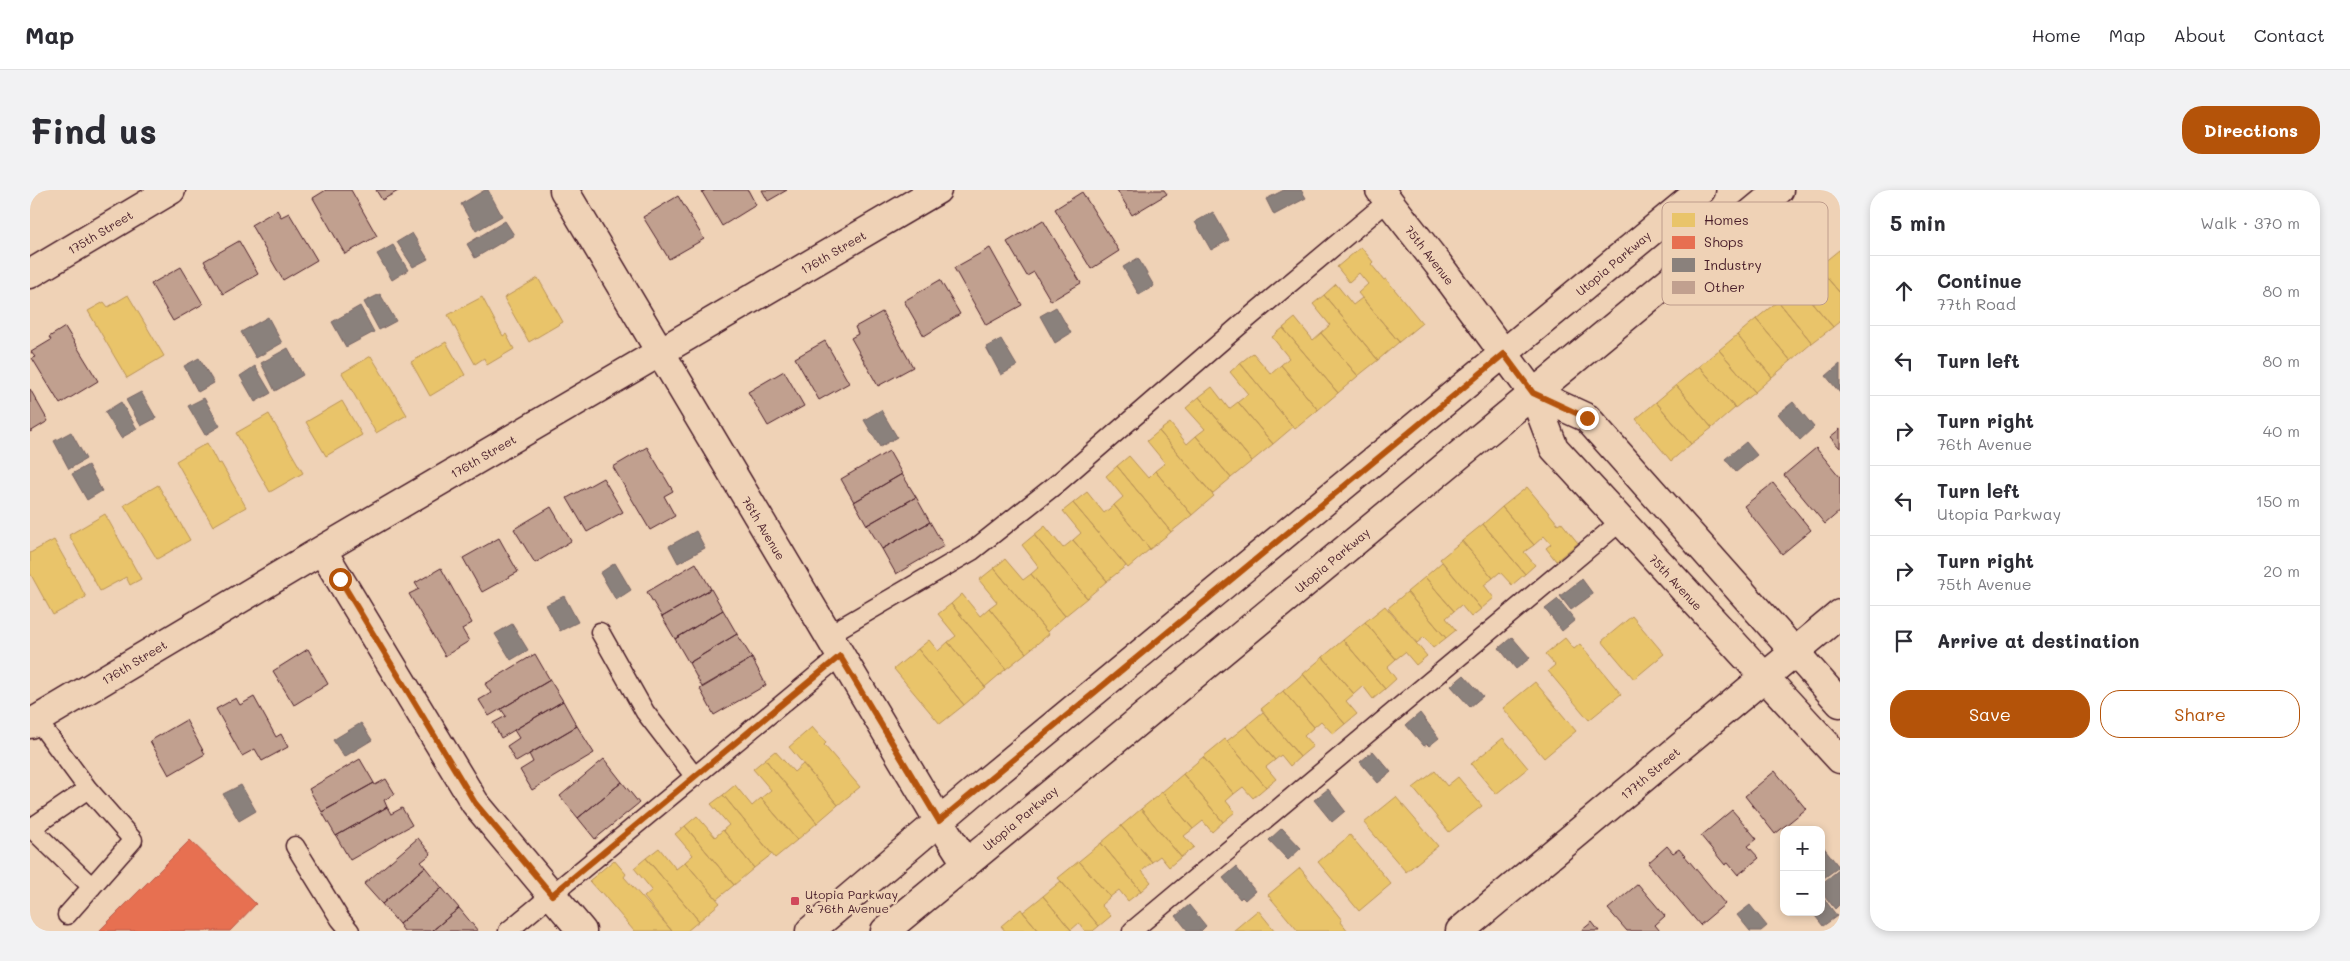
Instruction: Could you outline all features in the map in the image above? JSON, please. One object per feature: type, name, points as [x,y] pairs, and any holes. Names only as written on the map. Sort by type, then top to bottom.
[{"type":"street","name":"175th Street","points":[[30,274],[171,190]]},
{"type":"street","name":"76th Avenue","points":[[564,190],[834,646],[966,863]]},
{"type":"street","name":"176th Street","points":[[34,722],[322,550],[938,190]]},
{"type":"street","name":"Utopia Parkway","points":[[1687,202],[1701,190]]},
{"type":"street","name":"Utopia Parkway","points":[[1764,202],[1779,190]]},
{"type":"street","name":"75th Avenue","points":[[1384,196],[1533,393],[1554,448],[1620,522],[1840,759]]},
{"type":"street","name":"Utopia Parkway","points":[[810,931],[939,821],[1662,222]]},
{"type":"street","name":"Utopia Parkway","points":[[885,931],[1662,287]]},
{"type":"street","name":"75th Avenue","points":[[1533,393],[1587,418],[1793,653],[1840,703]]},
{"type":"street","points":[[322,550],[475,803],[582,931]]},
{"type":"street","name":"177th Street","points":[[1460,931],[1840,614]]},
{"type":"lane","points":[[508,931],[694,777],[834,646],[972,551],[1059,482],[1384,196]]},
{"type":"lane","points":[[1132,931],[1620,522]]},
{"type":"lane","points":[[600,632],[645,712],[694,777]]},
{"type":"lane","points":[[34,722],[88,789],[133,840],[67,915]]},
{"type":"lane","points":[[88,789],[31,828],[92,887]]},
{"type":"lane","points":[[295,846],[340,919],[350,931]]},
{"type":"building: Homes","points":[[1361,247],[1373,262],[1371,264],[1384,280],[1386,279],[1422,323],[1399,342],[1358,293],[1368,284],[1359,273],[1349,282],[1337,267]]},
{"type":"building: Homes","points":[[1840,251],[1840,293],[1828,279],[1828,259]]},
{"type":"building: Homes","points":[[538,278],[563,322],[529,342],[504,298]]},
{"type":"building: Homes","points":[[1828,279],[1840,293],[1840,321],[1833,327],[1814,305],[1828,305]]},
{"type":"building: Homes","points":[[1336,284],[1353,305],[1362,298],[1399,342],[1378,360],[1324,295]]},
{"type":"building: Homes","points":[[128,295],[164,356],[127,378],[88,311],[104,302],[108,307]]},
{"type":"building: Homes","points":[[1324,295],[1378,360],[1358,376],[1321,333],[1330,325],[1313,304]]},
{"type":"building: Homes","points":[[482,297],[503,336],[506,334],[514,349],[487,365],[484,358],[475,364],[448,315]]},
{"type":"building: Homes","points":[[1773,305],[1781,305],[1812,343],[1791,361],[1756,319]]},
{"type":"building: Homes","points":[[1781,305],[1814,305],[1833,327],[1812,343]]},
{"type":"building: Homes","points":[[1295,318],[1313,340],[1321,333],[1358,376],[1338,393],[1283,328]]},
{"type":"building: Homes","points":[[1756,319],[1791,361],[1772,377],[1737,335]]},
{"type":"building: Homes","points":[[1283,328],[1338,393],[1318,410],[1281,365],[1289,358],[1272,337]]},
{"type":"building: Homes","points":[[1737,335],[1772,377],[1755,392],[1719,350]]},
{"type":"building: Homes","points":[[446,342],[465,375],[430,396],[411,362]]},
{"type":"building: Homes","points":[[1719,350],[1755,392],[1735,408],[1699,366]]},
{"type":"building: Homes","points":[[1253,353],[1271,374],[1281,365],[1318,410],[1295,429],[1240,363]]},
{"type":"building: Homes","points":[[371,356],[407,415],[376,433],[342,373]]},
{"type":"building: Homes","points":[[1240,363],[1293,427],[1273,444],[1238,402],[1248,394],[1230,372]]},
{"type":"building: Homes","points":[[1699,366],[1735,408],[1712,428],[1676,385]]},
{"type":"building: Homes","points":[[1676,385],[1712,428],[1691,444],[1656,402]]},
{"type":"building: Homes","points":[[1212,387],[1229,409],[1238,402],[1273,444],[1252,461],[1199,397]]},
{"type":"building: Homes","points":[[1199,397],[1252,461],[1231,478],[1196,436],[1205,429],[1186,408]]},
{"type":"building: Homes","points":[[342,401],[362,435],[326,456],[306,422]]},
{"type":"building: Homes","points":[[1656,402],[1691,444],[1671,461],[1636,419]]},
{"type":"building: Homes","points":[[269,414],[303,473],[270,492],[236,433]]},
{"type":"building: Homes","points":[[1170,423],[1187,444],[1196,436],[1231,478],[1212,494],[1159,431]]},
{"type":"building: Homes","points":[[1159,431],[1214,496],[1192,515],[1155,471],[1165,463],[1147,441]]},
{"type":"building: Homes","points":[[207,443],[218,464],[221,463],[246,507],[213,526],[176,461]]},
{"type":"building: Homes","points":[[1129,456],[1148,478],[1155,471],[1192,515],[1171,532],[1117,466]]},
{"type":"building: Homes","points":[[1117,466],[1171,532],[1150,549],[1114,505],[1123,497],[1106,476]]},
{"type":"building: Homes","points":[[158,485],[190,540],[157,559],[124,505]]},
{"type":"building: Homes","points":[[1527,487],[1558,524],[1561,522],[1578,543],[1556,561],[1546,548],[1551,544],[1544,536],[1534,545],[1502,507]]},
{"type":"building: Homes","points":[[1087,492],[1104,513],[1114,505],[1150,549],[1128,568],[1073,503]]},
{"type":"building: Homes","points":[[1073,503],[1126,566],[1107,581],[1073,540],[1081,533],[1063,511]]},
{"type":"building: Homes","points":[[1502,507],[1534,545],[1524,552],[1535,565],[1525,574],[1483,524]]},
{"type":"building: Homes","points":[[105,514],[141,579],[130,585],[126,577],[100,591],[69,535]]},
{"type":"building: Homes","points":[[1483,524],[1525,574],[1512,585],[1500,572],[1493,578],[1462,541]]},
{"type":"building: Homes","points":[[1045,526],[1063,548],[1073,540],[1107,581],[1087,598],[1034,535]]},
{"type":"building: Homes","points":[[1034,535],[1087,598],[1065,616],[1031,574],[1039,567],[1022,545]]},
{"type":"building: Homes","points":[[54,540],[86,597],[53,615],[30,573],[30,553]]},
{"type":"building: Homes","points":[[1462,541],[1493,578],[1484,585],[1494,598],[1481,609],[1440,559]]},
{"type":"building: Homes","points":[[1005,559],[1023,580],[1031,574],[1065,616],[1047,632],[994,568]]},
{"type":"building: Homes","points":[[1442,562],[1481,609],[1471,617],[1461,605],[1454,611],[1425,577]]},
{"type":"building: Homes","points":[[994,568],[1049,634],[1026,653],[989,608],[997,602],[979,580]]},
{"type":"building: Homes","points":[[1425,577],[1454,611],[1446,618],[1456,630],[1446,638],[1407,592]]},
{"type":"building: Homes","points":[[1407,592],[1446,638],[1433,648],[1424,637],[1417,643],[1388,608]]},
{"type":"building: Homes","points":[[962,594],[980,616],[989,608],[1026,653],[1006,669],[951,604]]},
{"type":"building: Homes","points":[[951,604],[1006,669],[985,687],[948,642],[956,636],[938,614]]},
{"type":"building: Homes","points":[[1385,606],[1427,656],[1416,665],[1405,652],[1396,659],[1365,622]]},
{"type":"building: Homes","points":[[1632,616],[1664,654],[1634,679],[1602,641]]},
{"type":"building: Homes","points":[[1365,622],[1396,659],[1387,667],[1396,679],[1385,689],[1343,640]]},
{"type":"building: Homes","points":[[1565,638],[1574,649],[1580,644],[1621,694],[1589,720],[1548,671],[1555,665],[1545,654]]},
{"type":"building: Homes","points":[[929,640],[938,651],[948,642],[985,687],[964,705],[918,649]]},
{"type":"building: Homes","points":[[1343,640],[1385,689],[1373,699],[1363,686],[1354,694],[1323,657]]},
{"type":"building: Homes","points":[[918,649],[964,705],[940,724],[894,669]]},
{"type":"building: Homes","points":[[1323,657],[1354,694],[1346,701],[1357,714],[1345,724],[1303,674]]},
{"type":"building: Homes","points":[[1303,674],[1345,724],[1333,734],[1321,721],[1314,727],[1283,691]]},
{"type":"building: Homes","points":[[1535,682],[1576,731],[1544,758],[1503,708]]},
{"type":"building: Homes","points":[[1283,691],[1314,727],[1304,736],[1313,746],[1300,757],[1261,709]]},
{"type":"building: Homes","points":[[1263,712],[1300,757],[1290,766],[1281,755],[1275,760],[1246,726]]},
{"type":"building: Homes","points":[[1246,726],[1275,760],[1266,767],[1276,779],[1266,787],[1227,741]]},
{"type":"building: Homes","points":[[812,727],[826,743],[824,745],[860,787],[838,805],[789,747]]},
{"type":"building: Homes","points":[[1503,738],[1528,768],[1496,794],[1471,764]]},
{"type":"building: Homes","points":[[1225,739],[1266,787],[1253,798],[1243,787],[1234,794],[1203,757]]},
{"type":"building: Homes","points":[[775,751],[794,772],[803,764],[838,805],[817,823],[765,759]]},
{"type":"building: Homes","points":[[1203,757],[1234,794],[1226,801],[1235,812],[1223,822],[1183,774]]},
{"type":"building: Homes","points":[[765,759],[817,823],[797,840],[761,798],[771,790],[753,769]]},
{"type":"building: Homes","points":[[1435,771],[1447,786],[1458,777],[1482,806],[1449,832],[1413,788]]},
{"type":"building: Homes","points":[[1183,774],[1223,822],[1212,832],[1203,821],[1193,829],[1162,792]]},
{"type":"building: Homes","points":[[735,785],[752,806],[761,798],[797,840],[775,858],[723,795]]},
{"type":"building: Homes","points":[[1162,792],[1193,829],[1184,836],[1194,847],[1181,857],[1141,809]]},
{"type":"building: Homes","points":[[723,795],[772,854],[754,868],[723,830],[729,825],[711,804]]},
{"type":"building: Homes","points":[[1396,797],[1438,846],[1406,872],[1364,823]]},
{"type":"building: Homes","points":[[1141,809],[1181,857],[1169,867],[1160,856],[1152,862],[1121,826]]},
{"type":"building: Homes","points":[[697,816],[715,837],[723,830],[754,868],[734,885],[685,826]]},
{"type":"building: Homes","points":[[685,826],[734,885],[717,899],[685,862],[693,855],[675,834]]},
{"type":"building: Homes","points":[[1121,826],[1152,862],[1142,871],[1151,882],[1141,891],[1101,843]]},
{"type":"building: Homes","points":[[1350,835],[1391,884],[1359,911],[1318,862]]},
{"type":"building: Homes","points":[[1101,843],[1141,891],[1128,901],[1119,890],[1110,897],[1079,861]]},
{"type":"building: Homes","points":[[659,848],[676,869],[685,862],[720,903],[699,921],[646,858]]},
{"type":"building: Homes","points":[[646,858],[699,921],[687,931],[672,931],[644,897],[652,890],[634,868]]},
{"type":"building: Homes","points":[[614,860],[626,874],[624,877],[672,931],[634,931],[601,892],[589,881]]},
{"type":"building: Homes","points":[[1079,861],[1110,897],[1101,905],[1111,916],[1099,926],[1058,878]]},
{"type":"building: Homes","points":[[1300,868],[1342,920],[1341,922],[1348,931],[1298,931],[1268,895]]},
{"type":"building: Homes","points":[[1061,881],[1099,926],[1093,931],[1085,931],[1079,923],[1071,930],[1043,896]]},
{"type":"building: Homes","points":[[1043,896],[1070,931],[1039,931],[1023,912]]},
{"type":"building: Homes","points":[[1021,909],[1039,931],[1005,931],[1001,926]]},
{"type":"building: Homes","points":[[1258,910],[1275,931],[1233,931]]},
{"type":"building: Shops","points":[[190,840],[256,904],[230,931],[99,931]]},
{"type":"building: Industry","points":[[488,190],[502,216],[476,231],[461,204]]},
{"type":"building: Industry","points":[[1284,190],[1301,190],[1306,198],[1274,215],[1266,199]]},
{"type":"building: Industry","points":[[1213,212],[1229,240],[1211,250],[1195,222]]},
{"type":"building: Industry","points":[[505,221],[514,235],[475,258],[467,244]]},
{"type":"building: Industry","points":[[412,233],[428,259],[413,267],[397,242]]},
{"type":"building: Industry","points":[[393,245],[408,270],[392,280],[377,254]]},
{"type":"building: Industry","points":[[1138,258],[1154,286],[1139,295],[1123,267]]},
{"type":"building: Industry","points":[[380,294],[396,321],[379,330],[364,302]]},
{"type":"building: Industry","points":[[360,306],[374,332],[346,347],[332,322]]},
{"type":"building: Industry","points":[[1056,307],[1071,333],[1055,343],[1040,316]]},
{"type":"building: Industry","points":[[268,317],[282,343],[256,358],[241,332]]},
{"type":"building: Industry","points":[[1001,339],[1017,366],[1001,375],[986,347]]},
{"type":"building: Industry","points":[[288,348],[303,375],[275,391],[261,363]]},
{"type":"building: Industry","points":[[199,358],[214,383],[198,392],[184,366]]},
{"type":"building: Industry","points":[[1840,364],[1840,393],[1826,376]]},
{"type":"building: Industry","points":[[255,366],[271,393],[255,402],[240,376]]},
{"type":"building: Industry","points":[[141,392],[156,418],[141,426],[126,400]]},
{"type":"building: Industry","points":[[204,398],[220,426],[205,435],[188,406]]},
{"type":"building: Industry","points":[[121,402],[137,429],[121,438],[105,412]]},
{"type":"building: Industry","points":[[1793,402],[1814,427],[1800,440],[1778,414]]},
{"type":"building: Industry","points":[[881,410],[897,437],[880,447],[864,420]]},
{"type":"building: Industry","points":[[71,432],[86,459],[69,469],[54,441]]},
{"type":"building: Industry","points":[[1746,442],[1757,455],[1736,472],[1725,459]]},
{"type":"building: Industry","points":[[88,465],[102,491],[87,500],[72,474]]},
{"type":"building: Industry","points":[[696,531],[705,548],[678,563],[669,546]]},
{"type":"building: Industry","points":[[615,563],[631,590],[616,600],[600,573]]},
{"type":"building: Industry","points":[[1582,579],[1593,594],[1571,610],[1560,596]]},
{"type":"building: Industry","points":[[564,596],[578,622],[560,631],[546,605]]},
{"type":"building: Industry","points":[[1558,599],[1575,620],[1562,631],[1545,609]]},
{"type":"building: Industry","points":[[512,624],[528,650],[511,660],[495,634]]},
{"type":"building: Industry","points":[[1512,637],[1530,658],[1516,669],[1499,648]]},
{"type":"building: Industry","points":[[1464,675],[1483,696],[1470,707],[1451,686]]},
{"type":"building: Industry","points":[[1420,713],[1439,738],[1429,746],[1427,744],[1424,746],[1406,725]]},
{"type":"building: Industry","points":[[361,723],[372,740],[344,757],[333,740]]},
{"type":"building: Industry","points":[[1373,751],[1391,772],[1378,783],[1360,762]]},
{"type":"building: Industry","points":[[241,785],[256,811],[239,821],[223,794]]},
{"type":"building: Industry","points":[[1328,789],[1345,811],[1332,822],[1314,800]]},
{"type":"building: Industry","points":[[1282,828],[1301,848],[1288,860],[1269,840]]},
{"type":"building: Industry","points":[[1825,849],[1839,867],[1825,877]]},
{"type":"building: Industry","points":[[1236,867],[1255,891],[1245,900],[1242,897],[1240,899],[1223,878]]},
{"type":"building: Industry","points":[[1840,869],[1840,904],[1835,909],[1825,896],[1825,881]]},
{"type":"building: Industry","points":[[1825,900],[1837,916],[1823,926],[1815,916],[1825,916]]},
{"type":"building: Industry","points":[[1189,905],[1206,926],[1201,931],[1188,931],[1176,916]]},
{"type":"building: Industry","points":[[1750,905],[1767,926],[1761,931],[1750,931],[1737,915]]},
{"type":"building: Other","points":[[326,190],[351,190],[377,236],[345,254],[313,198]]},
{"type":"building: Other","points":[[376,190],[400,190],[382,200]]},
{"type":"building: Other","points":[[706,190],[748,190],[756,205],[722,226],[702,192]]},
{"type":"building: Other","points":[[762,190],[787,190],[768,201]]},
{"type":"building: Other","points":[[1117,190],[1164,190],[1167,194],[1132,215]]},
{"type":"building: Other","points":[[1082,192],[1119,251],[1091,269],[1055,209]]},
{"type":"building: Other","points":[[678,196],[704,239],[669,259],[643,217]]},
{"type":"building: Other","points":[[277,210],[281,217],[289,213],[317,260],[283,280],[251,225]]},
{"type":"building: Other","points":[[1043,220],[1081,283],[1051,301],[1034,272],[1027,276],[1007,242]]},
{"type":"building: Other","points":[[239,241],[258,274],[223,294],[204,261]]},
{"type":"building: Other","points":[[990,248],[1022,305],[986,325],[954,268]]},
{"type":"building: Other","points":[[181,267],[203,304],[173,321],[151,284]]},
{"type":"building: Other","points":[[940,280],[960,314],[924,336],[904,301]]},
{"type":"building: Other","points":[[882,312],[913,367],[878,386],[851,338],[858,334],[855,327]]},
{"type":"building: Other","points":[[65,327],[98,381],[60,404],[32,358],[35,357],[31,352],[51,340],[49,337]]},
{"type":"building: Other","points":[[825,341],[849,383],[819,400],[795,358]]},
{"type":"building: Other","points":[[784,371],[804,406],[768,426],[748,392]]},
{"type":"building: Other","points":[[30,389],[48,421],[30,432]]},
{"type":"building: Other","points":[[1840,429],[1840,448],[1830,437]]},
{"type":"building: Other","points":[[647,447],[673,491],[664,496],[675,516],[650,530],[613,467]]},
{"type":"building: Other","points":[[1816,448],[1840,477],[1840,511],[1825,524],[1784,475]]},
{"type":"building: Other","points":[[889,451],[902,474],[854,502],[841,479]]},
{"type":"building: Other","points":[[902,474],[916,497],[867,525],[854,502]]},
{"type":"building: Other","points":[[603,478],[623,512],[587,532],[567,498]]},
{"type":"building: Other","points":[[1773,483],[1811,530],[1782,554],[1744,506]]},
{"type":"building: Other","points":[[916,497],[930,522],[882,549],[867,525]]},
{"type":"building: Other","points":[[551,507],[571,541],[535,563],[514,529]]},
{"type":"building: Other","points":[[930,522],[944,546],[896,574],[882,549]]},
{"type":"building: Other","points":[[499,538],[518,572],[482,592],[463,558]]},
{"type":"building: Other","points":[[696,563],[711,589],[662,617],[647,592]]},
{"type":"building: Other","points":[[441,568],[472,623],[462,629],[469,641],[445,656],[409,594],[419,589],[415,583]]},
{"type":"building: Other","points":[[711,589],[723,610],[675,639],[662,617]]},
{"type":"building: Other","points":[[723,610],[737,634],[689,663],[675,639]]},
{"type":"building: Other","points":[[737,634],[752,658],[702,687],[689,663]]},
{"type":"building: Other","points":[[308,649],[328,684],[294,705],[273,671]]},
{"type":"building: Other","points":[[535,654],[550,680],[489,716],[479,700],[491,693],[485,684]]},
{"type":"building: Other","points":[[752,658],[766,685],[714,715],[700,689]]},
{"type":"building: Other","points":[[550,680],[563,701],[501,738],[493,723],[506,716],[501,709]]},
{"type":"building: Other","points":[[254,697],[276,737],[281,734],[288,747],[262,761],[255,749],[242,756],[216,709],[236,698],[240,705]]},
{"type":"building: Other","points":[[563,701],[577,726],[516,762],[507,746],[519,738],[514,730]]},
{"type":"building: Other","points":[[186,720],[205,754],[169,775],[150,741]]},
{"type":"building: Other","points":[[577,726],[594,753],[532,790],[520,770],[533,762],[529,754]]},
{"type":"building: Other","points":[[360,759],[374,783],[322,812],[309,789]]},
{"type":"building: Other","points":[[604,759],[622,782],[578,818],[560,796]]},
{"type":"building: Other","points":[[1775,771],[1806,809],[1785,826],[1780,826],[1780,830],[1775,834],[1745,796]]},
{"type":"building: Other","points":[[386,779],[395,794],[384,800],[387,807],[336,836],[322,812],[374,783],[375,785]]},
{"type":"building: Other","points":[[622,782],[639,803],[595,839],[578,818]]},
{"type":"building: Other","points":[[387,807],[391,814],[402,808],[412,825],[350,860],[336,836]]},
{"type":"building: Other","points":[[1732,810],[1757,839],[1748,846],[1759,858],[1738,875],[1728,863],[1725,865],[1701,836]]},
{"type":"building: Other","points":[[418,838],[431,854],[421,862],[425,867],[382,904],[364,884]]},
{"type":"building: Other","points":[[1667,846],[1673,853],[1679,849],[1725,904],[1700,925],[1648,863]]},
{"type":"building: Other","points":[[425,867],[442,888],[399,924],[382,904]]},
{"type":"building: Other","points":[[1638,884],[1665,916],[1655,925],[1660,931],[1627,931],[1608,909]]},
{"type":"building: Other","points":[[442,888],[459,908],[432,931],[404,931],[399,924]]},
{"type":"building: Other","points":[[459,908],[478,931],[432,931]]},
{"type":"building: Other","points":[[1592,922],[1599,931],[1581,931]]},
{"type":"place","name":"Utopia Parkway & 76th Avenue","points":[[795,901]]},
{"type":"route","points":[[340,579],[475,803],[552,895],[840,656],[939,821],[1504,354],[1533,393],[1587,418]]}]
